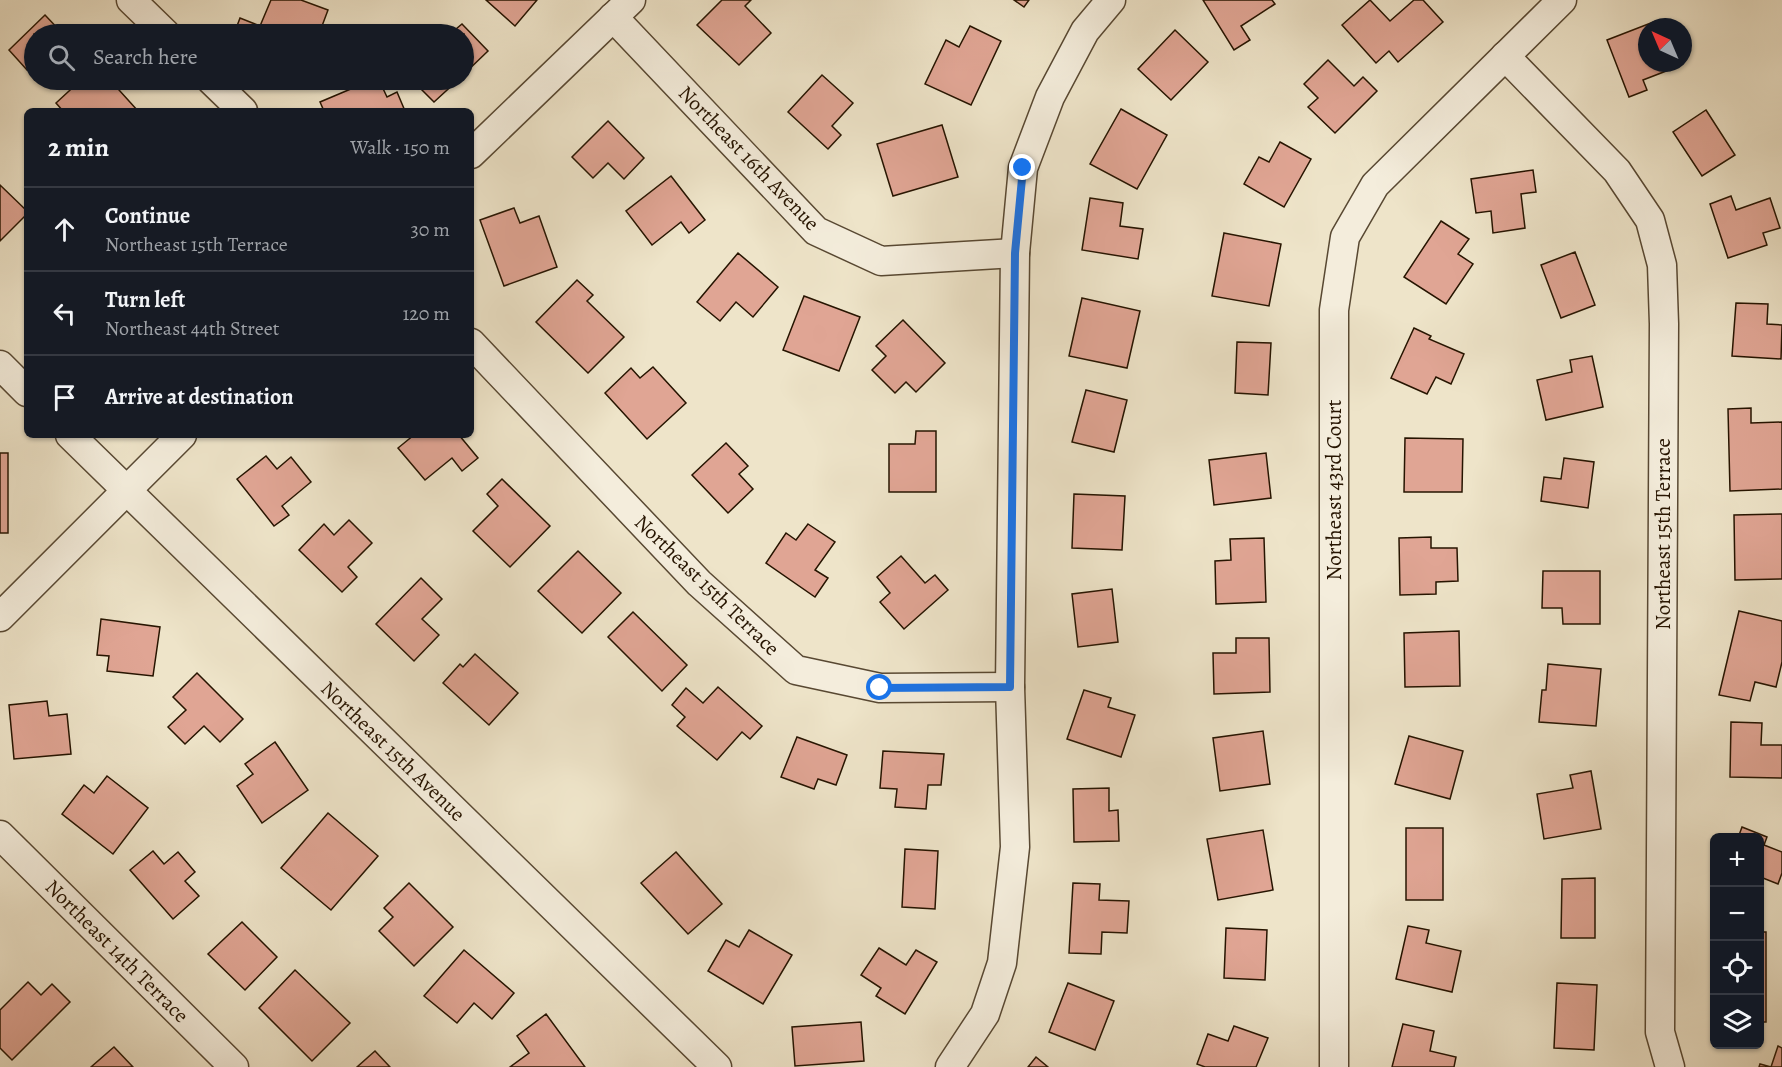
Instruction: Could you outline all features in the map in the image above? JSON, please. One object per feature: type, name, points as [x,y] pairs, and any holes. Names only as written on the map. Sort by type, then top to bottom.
[{"type":"street","points":[[950,1067],[985,1014],[1002,963],[1015,847],[1010,687],[1015,253],[1023,168],[1050,97],[1085,31],[1111,0]]},
{"type":"street","name":"Northeast 43rd Court","points":[[1334,1067],[1334,310],[1346,237],[1375,186],[1562,0]]},
{"type":"street","points":[[474,151],[622,9]]},
{"type":"street","name":"Northeast 16th Avenue","points":[[622,9],[816,231],[881,261],[1015,253]]},
{"type":"street","name":"Northeast 15th Terrace","points":[[1505,56],[1617,171],[1650,220],[1662,265],[1664,336],[1660,1032],[1670,1067]]},
{"type":"street","points":[[221,90],[240,108]]},
{"type":"street","name":"Northeast 15th Terrace","points":[[474,346],[699,583],[796,670],[880,688],[1010,687]]},
{"type":"street","points":[[0,365],[24,389]]},
{"type":"street","name":"Northeast 15th Avenue","points":[[73,438],[717,1067]]},
{"type":"street","points":[[0,616],[179,438]]},
{"type":"street","name":"Northeast 14th Terrace","points":[[0,835],[234,1067]]},
{"type":"building","points":[[271,0],[301,0],[328,10],[323,24],[261,24]]},
{"type":"building","points":[[486,0],[537,0],[515,26]]},
{"type":"building","points":[[722,0],[751,0],[745,6],[771,33],[739,65],[697,25]]},
{"type":"building","points":[[1014,0],[1029,0],[1024,7]]},
{"type":"building","points":[[1203,0],[1272,0],[1275,4],[1241,26],[1250,40],[1234,50]]},
{"type":"building","points":[[1370,0],[1390,21],[1414,0],[1423,0],[1443,22],[1398,62],[1389,51],[1376,63],[1342,25]]},
{"type":"building","points":[[45,15],[54,24],[36,24]]},
{"type":"building","points":[[240,18],[255,24],[238,24]]},
{"type":"building","points":[[970,26],[1001,41],[971,105],[925,84],[946,40],[959,47]]},
{"type":"building","points":[[1638,28],[1638,72],[1664,72],[1643,80],[1647,90],[1629,97],[1607,40]]},
{"type":"building","points":[[1175,30],[1208,62],[1171,100],[1138,69]]},
{"type":"building","points":[[24,35],[24,67],[9,50]]},
{"type":"building","points":[[474,36],[488,51],[474,64]]},
{"type":"building","points":[[1328,60],[1354,86],[1363,77],[1377,91],[1335,133],[1308,107],[1318,98],[1304,84]]},
{"type":"building","points":[[822,75],[853,103],[832,126],[841,135],[828,149],[788,112]]},
{"type":"building","points":[[70,90],[119,90],[135,108],[60,108],[56,103]]},
{"type":"building","points":[[348,90],[384,90],[387,97],[397,92],[404,108],[323,108],[320,102]]},
{"type":"building","points":[[422,90],[447,90],[434,102]]},
{"type":"building","points":[[1121,109],[1167,135],[1137,189],[1090,164]]},
{"type":"building","points":[[1706,110],[1735,155],[1702,176],[1673,132]]},
{"type":"building","points":[[608,121],[644,158],[624,179],[608,163],[593,178],[572,157]]},
{"type":"building","points":[[942,125],[958,177],[893,196],[877,144]]},
{"type":"building","points":[[1280,142],[1311,159],[1284,207],[1244,184],[1259,157],[1269,162]]},
{"type":"building","points":[[1533,170],[1536,192],[1521,194],[1525,228],[1493,233],[1491,211],[1476,213],[1471,179]]},
{"type":"building","points":[[671,176],[705,220],[689,233],[681,222],[652,245],[626,211]]},
{"type":"building","points":[[0,185],[24,208],[24,217],[0,241]]},
{"type":"building","points":[[1731,196],[1736,210],[1770,198],[1780,228],[1763,233],[1767,245],[1728,258],[1710,204]]},
{"type":"building","points":[[1090,198],[1123,203],[1120,226],[1143,229],[1138,259],[1082,250]]},
{"type":"building","points":[[514,208],[520,223],[539,216],[557,267],[504,286],[480,220]]},
{"type":"building","points":[[1441,221],[1469,239],[1458,254],[1473,264],[1446,304],[1404,277]]},
{"type":"building","points":[[1224,233],[1281,244],[1269,306],[1212,296]]},
{"type":"building","points":[[1575,252],[1595,305],[1561,318],[1541,265]]},
{"type":"building","points":[[738,253],[778,287],[753,317],[736,302],[720,321],[697,302]]},
{"type":"building","points":[[577,280],[593,295],[587,301],[624,337],[588,373],[536,322]]},
{"type":"building","points":[[804,296],[860,317],[839,371],[783,350]]},
{"type":"building","points":[[1082,298],[1140,311],[1127,368],[1069,356]]},
{"type":"building","points":[[1736,303],[1768,304],[1767,324],[1782,325],[1781,359],[1732,356]]},
{"type":"building","points":[[903,320],[945,363],[916,392],[906,382],[895,393],[872,370],[886,356],[876,346]]},
{"type":"building","points":[[1414,328],[1431,336],[1429,339],[1464,354],[1451,384],[1436,377],[1427,394],[1391,378]]},
{"type":"building","points":[[1237,342],[1271,343],[1268,395],[1235,393]]},
{"type":"building","points":[[1592,356],[1603,407],[1546,420],[1537,380],[1572,372],[1570,360]]},
{"type":"building","points":[[653,367],[686,403],[647,439],[605,393],[631,368],[640,378]]},
{"type":"building","points":[[1086,390],[1127,400],[1114,452],[1072,442]]},
{"type":"building","points":[[1751,408],[1751,423],[1782,422],[1782,489],[1730,491],[1728,409]]},
{"type":"building","points":[[916,431],[936,431],[936,492],[889,492],[889,444],[915,444]]},
{"type":"building","points":[[410,438],[461,438],[478,458],[462,471],[452,458],[425,480],[398,448]]},
{"type":"building","points":[[1405,438],[1463,439],[1462,492],[1404,492]]},
{"type":"building","points":[[726,443],[748,466],[739,474],[753,489],[728,513],[692,475]]},
{"type":"building","points":[[0,453],[8,453],[8,533],[0,533]]},
{"type":"building","points":[[1266,453],[1271,498],[1214,505],[1209,460]]},
{"type":"building","points":[[266,456],[277,469],[291,457],[311,482],[282,506],[289,515],[274,526],[237,479]]},
{"type":"building","points":[[1564,458],[1594,462],[1588,508],[1541,501],[1544,477],[1561,479]]},
{"type":"building","points":[[502,479],[550,526],[510,567],[473,531],[498,506],[487,494]]},
{"type":"building","points":[[1074,494],[1125,496],[1122,550],[1072,548]]},
{"type":"building","points":[[1782,514],[1782,579],[1735,580],[1734,515]]},
{"type":"building","points":[[349,520],[372,543],[348,567],[357,577],[342,592],[299,550],[324,524],[334,535]]},
{"type":"building","points":[[808,524],[835,542],[815,570],[828,578],[815,597],[766,563],[786,533],[796,540]]},
{"type":"building","points":[[1431,537],[1431,548],[1457,548],[1458,581],[1436,582],[1436,594],[1400,595],[1399,538]]},
{"type":"building","points":[[1264,538],[1266,602],[1216,604],[1215,561],[1231,560],[1230,539]]},
{"type":"building","points":[[578,551],[621,593],[582,633],[538,591]]},
{"type":"building","points":[[901,556],[925,583],[935,575],[948,590],[904,629],[880,602],[890,593],[877,577]]},
{"type":"building","points":[[1543,571],[1600,571],[1600,624],[1563,624],[1562,608],[1542,608]]},
{"type":"building","points":[[421,578],[442,599],[422,619],[439,635],[414,661],[376,624]]},
{"type":"building","points":[[1112,589],[1118,642],[1078,647],[1072,594]]},
{"type":"building","points":[[1739,611],[1782,621],[1782,662],[1776,687],[1755,682],[1750,701],[1719,695]]},
{"type":"building","points":[[633,612],[687,665],[662,691],[608,637]]},
{"type":"building","points":[[101,619],[160,627],[153,676],[107,671],[109,656],[97,655]]},
{"type":"building","points":[[1459,631],[1460,686],[1405,687],[1404,633]]},
{"type":"building","points":[[1236,638],[1269,638],[1270,692],[1214,694],[1213,653],[1236,653]]},
{"type":"building","points":[[475,654],[518,693],[489,725],[443,683],[460,664],[463,667]]},
{"type":"building","points":[[1548,664],[1601,669],[1596,726],[1539,722],[1542,690],[1546,690]]},
{"type":"building","points":[[197,673],[243,719],[220,742],[204,726],[185,744],[168,727],[186,710],[173,697]]},
{"type":"building","points":[[718,687],[762,726],[750,739],[742,732],[717,760],[677,726],[685,717],[672,705],[686,688],[703,703]]},
{"type":"building","points":[[1084,690],[1111,698],[1108,707],[1135,715],[1121,757],[1067,739]]},
{"type":"building","points":[[47,701],[49,716],[67,714],[71,754],[14,759],[9,705]]},
{"type":"building","points":[[1731,722],[1762,723],[1761,745],[1782,745],[1782,778],[1730,777]]},
{"type":"building","points":[[1263,731],[1270,784],[1220,791],[1213,738]]},
{"type":"building","points":[[1409,736],[1463,751],[1450,799],[1395,784]]},
{"type":"building","points":[[797,737],[847,755],[836,785],[818,779],[814,789],[781,777]]},
{"type":"building","points":[[275,742],[308,790],[262,823],[237,786],[253,774],[245,764]]},
{"type":"building","points":[[883,751],[944,754],[941,785],[928,785],[926,809],[895,807],[897,789],[880,788]]},
{"type":"building","points":[[1591,771],[1601,829],[1544,839],[1537,794],[1573,788],[1570,775]]},
{"type":"building","points":[[107,776],[148,808],[113,854],[62,814],[84,785],[94,793]]},
{"type":"building","points":[[1109,788],[1109,811],[1118,810],[1119,841],[1074,842],[1073,789]]},
{"type":"building","points":[[328,813],[378,856],[331,910],[281,868]]},
{"type":"building","points":[[1742,827],[1757,833],[1740,833]]},
{"type":"building","points":[[1406,828],[1443,828],[1443,900],[1406,900]]},
{"type":"building","points":[[1263,830],[1273,890],[1218,900],[1207,839]]},
{"type":"building","points":[[1764,845],[1782,852],[1782,873],[1778,884],[1764,878]]},
{"type":"building","points":[[905,849],[938,851],[935,909],[902,907]]},
{"type":"building","points":[[153,851],[164,864],[178,852],[195,872],[185,881],[199,896],[173,919],[130,870]]},
{"type":"building","points":[[676,852],[722,904],[688,934],[641,883]]},
{"type":"building","points":[[1595,878],[1595,938],[1561,938],[1562,879]]},
{"type":"building","points":[[409,883],[453,927],[414,966],[379,931],[393,917],[384,908]]},
{"type":"building","points":[[1073,883],[1100,884],[1099,900],[1129,901],[1127,933],[1102,932],[1101,954],[1069,953]]},
{"type":"building","points":[[242,922],[277,957],[245,990],[208,954]]},
{"type":"building","points":[[1408,926],[1429,930],[1426,943],[1461,951],[1452,992],[1396,979]]},
{"type":"building","points":[[1226,928],[1267,930],[1265,980],[1224,978]]},
{"type":"building","points":[[749,930],[792,955],[763,1004],[708,971],[726,940],[739,947]]},
{"type":"building","points":[[1764,932],[1766,932],[1766,1022],[1764,1022]]},
{"type":"building","points":[[879,948],[906,965],[916,950],[937,962],[905,1014],[876,996],[881,988],[861,975]]},
{"type":"building","points":[[464,950],[514,993],[492,1019],[474,1003],[457,1023],[424,996]]},
{"type":"building","points":[[295,970],[350,1023],[312,1061],[259,1008]]},
{"type":"building","points":[[28,982],[41,995],[52,984],[70,1002],[12,1060],[0,1048],[0,1010]]},
{"type":"building","points":[[1068,983],[1114,1001],[1095,1050],[1049,1032]]},
{"type":"building","points":[[1557,983],[1597,985],[1594,1050],[1554,1048]]},
{"type":"building","points":[[546,1014],[585,1067],[510,1067],[529,1053],[517,1036]]},
{"type":"building","points":[[861,1022],[864,1061],[795,1066],[792,1027]]},
{"type":"building","points":[[1403,1024],[1434,1031],[1430,1051],[1456,1057],[1454,1067],[1392,1067]]},
{"type":"building","points":[[1234,1026],[1268,1038],[1256,1067],[1205,1067],[1197,1064],[1208,1034],[1228,1041]]},
{"type":"building","points":[[1778,1046],[1782,1048],[1782,1067],[1771,1067]]},
{"type":"building","points":[[114,1047],[133,1067],[91,1067]]},
{"type":"building","points":[[375,1051],[390,1067],[357,1067]]},
{"type":"building","points":[[1036,1057],[1048,1067],[1028,1067]]},
{"type":"route","points":[[880,688],[1010,687],[1015,253],[1023,168]]}]
